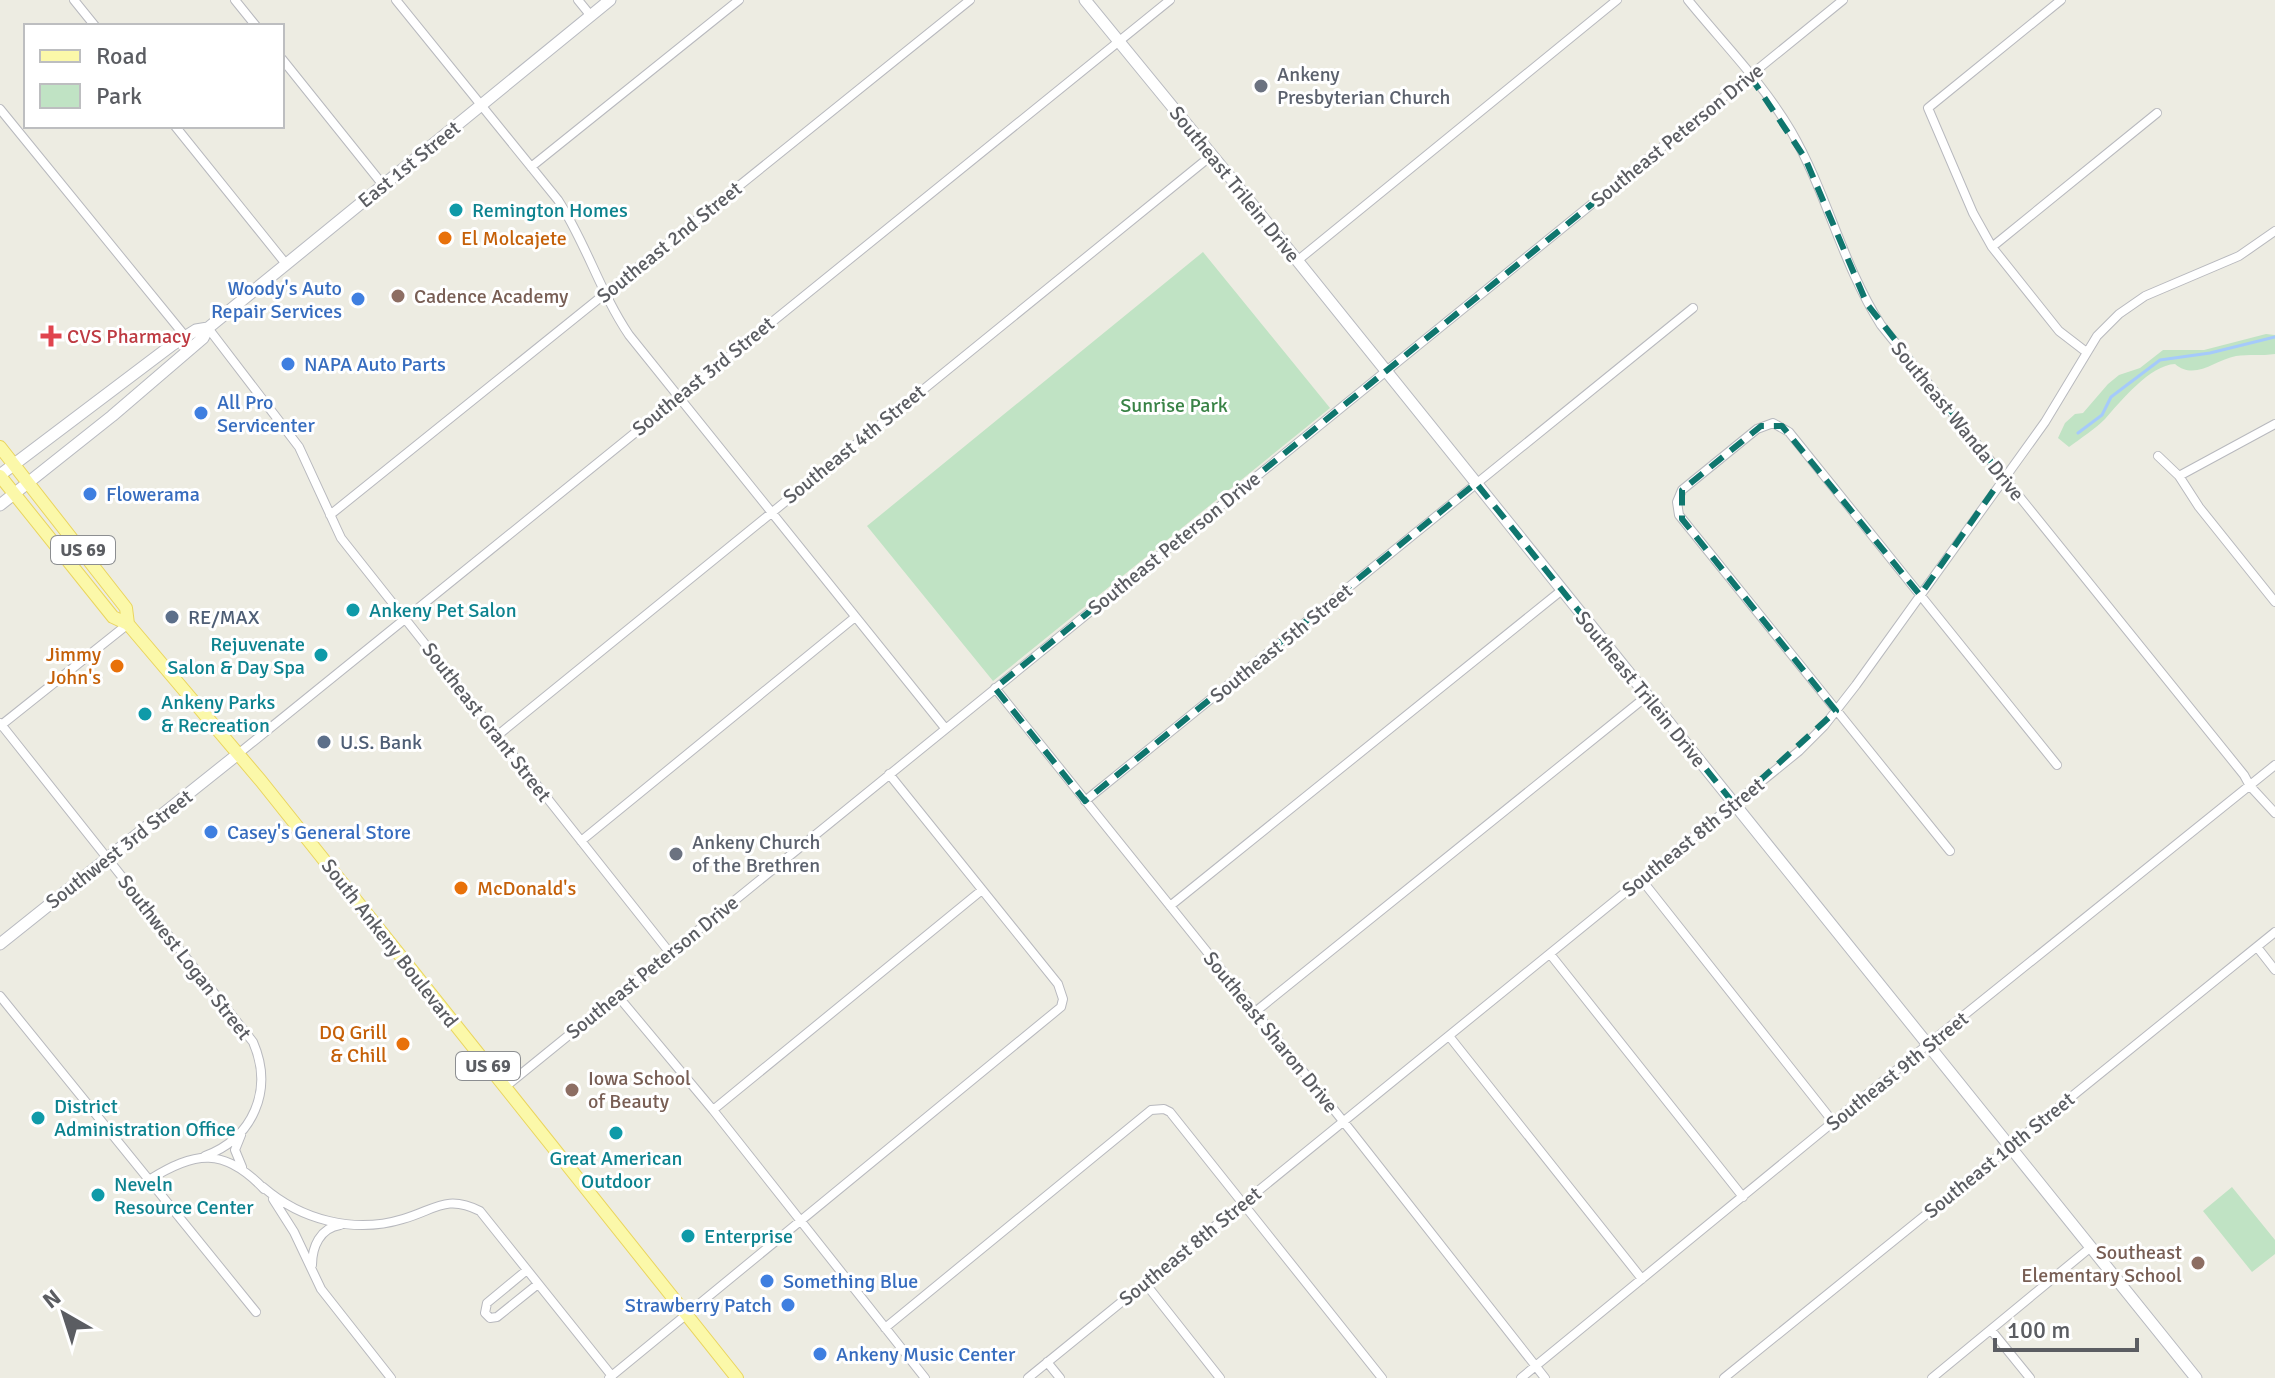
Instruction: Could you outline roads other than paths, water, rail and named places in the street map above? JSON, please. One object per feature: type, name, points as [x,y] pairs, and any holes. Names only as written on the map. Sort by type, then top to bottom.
[{"type":"main road","name":"US 69","points":[[0,447],[13,479]]},
{"type":"main road","name":"South Ankeny Boulevard","points":[[13,479],[113,617],[128,624],[238,754],[737,1378]]},
{"type":"main road","name":"South Ankeny Boulevard","points":[[13,479],[126,608],[128,624]]},
{"type":"street","points":[[74,0],[93,24]]},
{"type":"street","points":[[235,0],[254,24]]},
{"type":"street","points":[[396,0],[573,224],[604,294],[629,335],[945,728]]},
{"type":"street","points":[[578,0],[591,16]]},
{"type":"street","name":"East 1st Street","points":[[13,479],[155,380],[203,338],[208,328],[610,0]]},
{"type":"street","points":[[531,167],[739,0]]},
{"type":"street","name":"Southeast 2nd Street","points":[[330,515],[970,0]]},
{"type":"street","name":"Southeast Trilein Drive","points":[[1085,0],[2196,1378]]},
{"type":"street","name":"Southeast 3rd Street","points":[[238,754],[1170,0]]},
{"type":"street","points":[[1297,261],[1617,0]]},
{"type":"street","name":"Southeast Wanda Drive","points":[[1688,0],[1777,110],[1805,158],[1867,304],[1881,325],[2250,786],[2275,813]]},
{"type":"street","name":"Southeast Peterson Drive","points":[[505,1087],[1843,0]]},
{"type":"street","points":[[2061,0],[1928,108],[1973,213],[1992,247],[2059,331],[2085,351]]},
{"type":"street","points":[[284,61],[383,185]]},
{"type":"street","points":[[0,109],[185,336]]},
{"type":"street","points":[[1992,247],[2157,113]]},
{"type":"street","points":[[177,128],[286,264]]},
{"type":"street","name":"Southeast 4th Street","points":[[498,735],[1212,155]]},
{"type":"street","name":"Southeast 8th Street","points":[[1028,1378],[1799,751],[1836,711],[2057,404],[2085,351],[2111,321],[2163,286],[2217,267],[2249,250],[2275,231]]},
{"type":"street","name":"Southeast 5th Street","points":[[1085,801],[1693,308]]},
{"type":"street","name":"East 1st Street","points":[[13,479],[185,336],[208,328]]},
{"type":"street","name":"Southeast Grant Street","points":[[208,328],[299,447],[341,538],[670,953]]},
{"type":"street","points":[[1950,851],[1682,519],[1677,506],[1682,490],[1761,426],[1773,423],[1782,426],[2057,765]]},
{"type":"street","points":[[2179,476],[2275,424]]},
{"type":"street","points":[[2158,456],[2179,476],[2199,507],[2275,602]]},
{"type":"street","points":[[0,505],[13,479]]},
{"type":"street","points":[[1170,906],[1562,590]]},
{"type":"street","points":[[581,841],[854,618]]},
{"type":"street","points":[[1,724],[128,624]]},
{"type":"street","name":"Southeast Sharon Drive","points":[[995,688],[1545,1378]]},
{"type":"street","points":[[1255,1012],[1647,696]]},
{"type":"street","name":"Southwest Logan Street","points":[[1,724],[253,1042],[261,1066],[261,1092],[258,1107],[242,1133]]},
{"type":"street","name":"Southwest 3rd Street","points":[[0,944],[238,754]]},
{"type":"street","name":"Southeast 9th Street","points":[[1521,1378],[2275,765]]},
{"type":"street","points":[[313,1275],[314,1246],[334,1225],[383,1224],[445,1203],[459,1202],[480,1211],[610,1377],[1058,1012],[1063,999],[1058,984],[889,774]]},
{"type":"street","points":[[1641,879],[1834,1123]]},
{"type":"street","points":[[713,1110],[982,890]]},
{"type":"street","name":"Southeast 10th Street","points":[[1724,1378],[2275,932]]},
{"type":"street","points":[[2257,947],[2275,970]]},
{"type":"street","points":[[1550,954],[1743,1197]]},
{"type":"street","points":[[617,995],[713,1110],[925,1378]]},
{"type":"street","points":[[0,996],[256,1312]]},
{"type":"street","points":[[1449,1036],[1642,1279]]},
{"type":"street","points":[[885,1328],[1151,1110],[1164,1109],[1170,1112],[1382,1378]]},
{"type":"street","points":[[149,1180],[175,1164],[205,1156],[225,1146],[242,1133]]},
{"type":"street","points":[[242,1133],[235,1150],[245,1170]]},
{"type":"street","points":[[205,1156],[245,1170],[277,1199],[302,1213],[344,1225]]},
{"type":"street","points":[[263,1187],[294,1232],[321,1289],[391,1378]]},
{"type":"street","points":[[1932,1378],[2091,1247]]},
{"type":"street","points":[[527,1270],[487,1303],[485,1313],[490,1318],[497,1317],[538,1284]]},
{"type":"street","points":[[1145,1283],[1220,1378]]},
{"type":"street","points":[[1991,1330],[2030,1378]]},
{"type":"street","points":[[1047,1362],[1060,1378]]},
{"type":"waterway","points":[[2078,433],[2102,415],[2111,397],[2160,360],[2210,353],[2275,337]]},
{"type":"place","name":"Ankeny Presbyterian Church","points":[[1261,86]]},
{"type":"place","name":"Remington Homes","points":[[456,210]]},
{"type":"place","name":"El Molcajete","points":[[445,238]]},
{"type":"place","name":"Cadence Academy","points":[[398,296]]},
{"type":"place","name":"Woody's Auto Repair Services","points":[[358,299]]},
{"type":"place","name":"CVS Pharmacy","points":[[51,336]]},
{"type":"place","name":"NAPA Auto Parts","points":[[288,364]]},
{"type":"place","name":"All Pro Servicenter","points":[[201,413]]},
{"type":"place","name":"Flowerama","points":[[90,494]]},
{"type":"place","name":"Ankeny Pet Salon","points":[[353,610]]},
{"type":"place","name":"RE/MAX","points":[[172,617]]},
{"type":"place","name":"Rejuvenate Salon & Day Spa","points":[[321,655]]},
{"type":"place","name":"Jimmy John's","points":[[117,666]]},
{"type":"place","name":"Ankeny Parks & Recreation","points":[[145,714]]},
{"type":"place","name":"U.S. Bank","points":[[324,742]]},
{"type":"place","name":"Casey's General Store","points":[[211,832]]},
{"type":"place","name":"Ankeny Church of the Brethren","points":[[676,854]]},
{"type":"place","name":"McDonald's","points":[[461,888]]},
{"type":"place","name":"DQ Grill & Chill","points":[[403,1044]]},
{"type":"place","name":"Iowa School of Beauty","points":[[572,1090]]},
{"type":"place","name":"District Administration Office","points":[[38,1118]]},
{"type":"place","name":"Great American Outdoor","points":[[616,1133]]},
{"type":"place","name":"Neveln Resource Center","points":[[98,1195]]},
{"type":"place","name":"Enterprise","points":[[688,1236]]},
{"type":"place","name":"Southeast Elementary School","points":[[2198,1263]]},
{"type":"place","name":"Something Blue","points":[[767,1281]]},
{"type":"place","name":"Strawberry Patch","points":[[788,1305]]},
{"type":"place","name":"Ankeny Music Center","points":[[820,1354]]},
{"type":"park label","name":"Sunrise Park","points":[[1174,405]]}]
